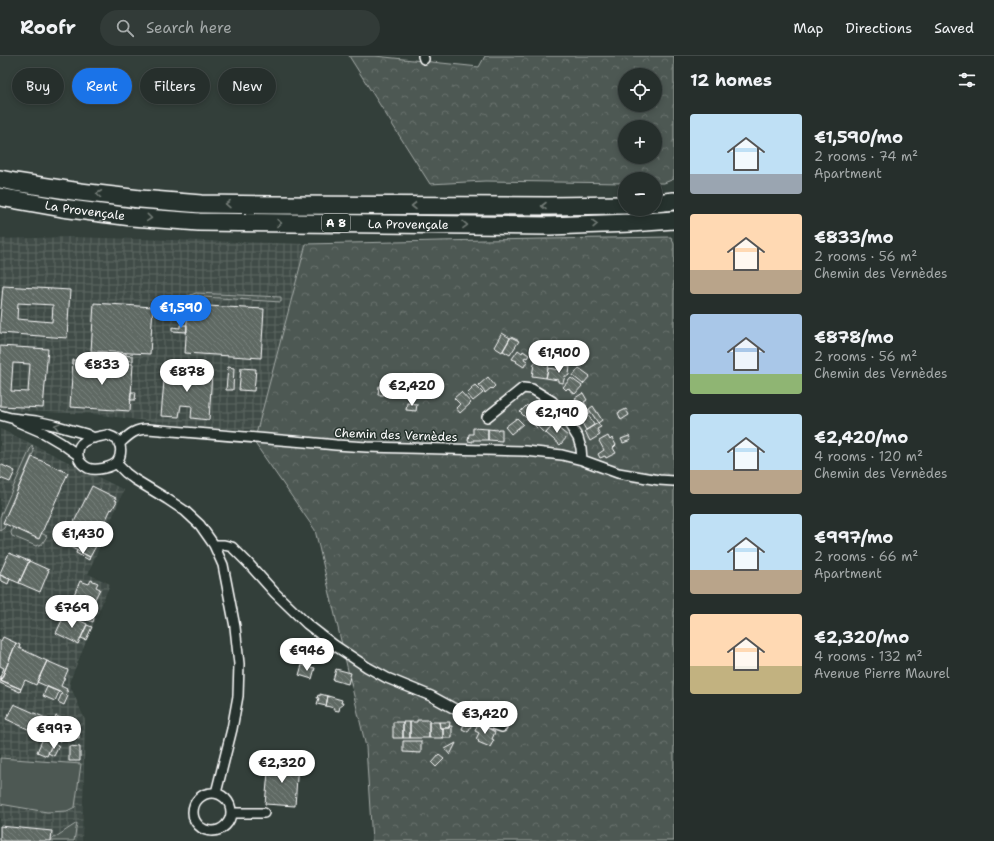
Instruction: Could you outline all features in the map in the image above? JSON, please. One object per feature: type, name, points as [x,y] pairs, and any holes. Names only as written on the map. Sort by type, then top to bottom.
[{"type":"highway","name":"La Provençale","points":[[0,179],[80,192],[201,204],[618,205]]},
{"type":"highway","name":"La Provençale","points":[[0,197],[62,208],[132,217],[199,222],[549,226],[674,220]]},
{"type":"highway","points":[[662,202],[674,201]]},
{"type":"street","points":[[487,417],[523,388],[532,389],[552,401],[563,414],[578,438],[582,448],[582,460]]},
{"type":"street","points":[[0,415],[54,425],[86,434],[94,438]]},
{"type":"street","points":[[11,418],[44,433],[78,455]]},
{"type":"street","name":"Chemin des Vernèdes","points":[[119,444],[134,431],[148,429],[344,446],[526,451],[562,455],[582,460],[618,473],[658,480],[674,481]]},
{"type":"street","points":[[107,435],[116,439],[119,444],[121,450],[120,458],[116,463],[105,468],[94,469],[81,464],[78,450],[81,443],[86,440],[107,435]]},
{"type":"street","points":[[116,463],[134,479],[185,511],[200,525],[214,545],[223,565],[235,627],[239,664],[238,696],[232,729],[216,793]]},
{"type":"street","points":[[214,545],[232,547],[275,593],[307,624],[334,645],[367,667],[387,678],[431,696],[466,715],[502,727]]},
{"type":"street","points":[[210,792],[216,793],[227,798],[232,813],[229,822],[225,827],[214,832],[208,831],[197,824],[194,818],[194,804],[203,795],[210,792]]},
{"type":"street","points":[[232,813],[264,813]]},
{"type":"street","points":[[214,832],[216,841]]},
{"type":"shaded area","points":[[71,237],[306,244],[257,431],[185,426],[93,414],[0,410],[0,239]]},
{"type":"shaded area","points":[[0,429],[124,490],[88,574],[110,584],[69,683],[85,720],[82,841],[0,841]]},
{"type":"green space","points":[[349,56],[375,56],[479,67],[485,56],[674,56],[674,179],[662,183],[662,172],[618,172],[618,183],[485,181],[430,184]]},
{"type":"green space","points":[[671,237],[674,244],[674,841],[372,841],[366,747],[315,530],[254,442],[306,244]]},
{"type":"green space","points":[[196,293],[281,297],[281,302],[188,296]]},
{"type":"green space","points":[[32,445],[34,451],[3,523],[6,524],[0,531],[0,517]]},
{"type":"green space","points":[[13,527],[38,539],[41,533],[47,536],[42,544],[36,546],[12,536],[11,533]]},
{"type":"green space","points":[[0,758],[81,764],[75,807],[67,811],[47,812],[0,804]]},
{"type":"green space","points":[[77,823],[74,841],[51,841],[51,840]]},
{"type":"building","points":[[3,286],[70,290],[67,338],[0,333]],"holes":[[[18,303],[53,305],[52,322],[17,319]]]},
{"type":"building","points":[[94,303],[153,307],[150,354],[91,351]]},
{"type":"building","points":[[188,305],[264,309],[261,358],[185,353]]},
{"type":"building","points":[[180,325],[187,325],[187,332],[172,331],[172,327],[180,328]]},
{"type":"building","points":[[502,333],[510,338],[502,352],[494,347]]},
{"type":"building","points":[[511,337],[519,341],[510,355],[503,351]]},
{"type":"building","points":[[0,346],[48,349],[43,408],[0,406]],"holes":[[[13,363],[30,364],[28,392],[11,391]]]},
{"type":"building","points":[[518,350],[529,355],[524,359],[527,361],[524,367],[512,359]]},
{"type":"building","points":[[116,352],[126,353],[126,356],[120,355],[121,363],[102,362],[102,355],[113,355],[115,357]]},
{"type":"building","points":[[120,355],[133,356],[133,361],[120,360]]},
{"type":"building","points":[[73,360],[133,364],[130,411],[70,407]]},
{"type":"building","points":[[536,361],[549,364],[546,378],[532,376]]},
{"type":"building","points":[[561,365],[570,366],[569,375],[565,376],[563,383],[558,382],[558,380],[546,378],[548,368],[560,370]]},
{"type":"building","points":[[228,367],[234,368],[233,390],[226,390]]},
{"type":"building","points":[[241,368],[256,369],[254,391],[239,390]]},
{"type":"building","points":[[579,368],[590,376],[583,384],[573,376]]},
{"type":"building","points":[[165,369],[212,372],[209,420],[191,418],[192,406],[181,405],[179,417],[161,416]]},
{"type":"building","points":[[488,377],[495,386],[485,393],[479,385]]},
{"type":"building","points":[[571,378],[582,386],[575,394],[568,388],[566,390],[563,387]]},
{"type":"building","points":[[475,385],[483,393],[473,401],[467,394]]},
{"type":"building","points":[[379,386],[383,387],[384,395],[378,395]]},
{"type":"building","points":[[131,392],[136,392],[135,400],[130,400]]},
{"type":"building","points":[[461,392],[471,403],[460,413],[456,408],[460,404],[454,398]]},
{"type":"building","points":[[583,393],[587,400],[584,402],[587,406],[577,411],[574,404],[578,402],[575,398]]},
{"type":"building","points":[[407,403],[417,404],[416,411],[406,410]]},
{"type":"building","points":[[527,405],[537,414],[530,422],[520,412]]},
{"type":"building","points":[[593,406],[602,420],[598,423],[589,409]]},
{"type":"building","points":[[588,409],[590,413],[588,414],[594,425],[586,430],[578,416]]},
{"type":"building","points":[[626,409],[629,415],[621,420],[618,413]]},
{"type":"building","points":[[541,414],[544,417],[544,420],[545,418],[549,422],[551,420],[554,424],[545,434],[533,424]]},
{"type":"building","points":[[517,418],[523,424],[511,434],[505,427]]},
{"type":"building","points":[[556,422],[559,425],[557,427],[568,436],[560,445],[546,433]]},
{"type":"building","points":[[598,423],[601,427],[597,429],[600,435],[590,441],[585,431]]},
{"type":"building","points":[[473,428],[488,429],[488,440],[473,440],[473,442],[468,441],[469,434],[473,434]]},
{"type":"building","points":[[488,429],[502,429],[502,441],[488,440]]},
{"type":"building","points":[[608,436],[610,440],[612,438],[616,445],[613,448],[616,453],[606,458],[605,456],[600,458],[598,454],[604,450],[599,441]]},
{"type":"building","points":[[629,436],[631,440],[623,443],[621,439]]},
{"type":"building","points":[[32,457],[44,461],[68,473],[39,539],[3,523]]},
{"type":"building","points":[[0,464],[15,471],[10,482],[0,478]]},
{"type":"building","points":[[92,486],[116,498],[115,500],[117,501],[112,510],[111,509],[98,536],[73,524]]},
{"type":"building","points":[[75,536],[96,546],[90,557],[70,547]]},
{"type":"building","points":[[77,550],[90,557],[89,560],[76,553]]},
{"type":"building","points":[[9,553],[29,561],[19,583],[0,575]]},
{"type":"building","points":[[29,561],[49,570],[40,592],[19,583]]},
{"type":"building","points":[[0,575],[10,579],[8,584],[0,580]]},
{"type":"building","points":[[91,580],[98,583],[96,587],[100,589],[91,607],[94,608],[90,616],[69,606],[80,581],[89,584]]},
{"type":"building","points":[[65,597],[71,600],[69,606],[94,618],[93,622],[60,607]]},
{"type":"building","points":[[65,614],[87,624],[78,644],[56,633]]},
{"type":"building","points":[[87,625],[92,627],[86,640],[81,638]]},
{"type":"building","points":[[3,637],[16,643],[1,680],[0,677],[4,668],[0,666],[0,640],[1,641]]},
{"type":"building","points":[[16,643],[20,645],[19,648],[47,661],[36,685],[25,680],[21,689],[1,680]]},
{"type":"building","points":[[47,661],[68,670],[61,686],[68,691],[66,695],[68,696],[64,705],[58,702],[62,693],[37,682]]},
{"type":"building","points":[[302,665],[315,668],[312,679],[299,675]]},
{"type":"building","points":[[336,669],[351,673],[348,684],[333,680]]},
{"type":"building","points":[[0,680],[21,689],[20,692],[0,683]]},
{"type":"building","points":[[47,687],[59,692],[55,701],[43,696]]},
{"type":"building","points":[[320,694],[328,696],[326,706],[317,704],[319,698],[317,698]]},
{"type":"building","points":[[328,696],[342,700],[341,703],[343,703],[342,706],[340,706],[339,711],[333,710],[334,708],[326,706]]},
{"type":"building","points":[[14,704],[50,720],[43,736],[6,719]]},
{"type":"building","points":[[56,716],[63,719],[54,738],[48,736]]},
{"type":"building","points":[[63,719],[69,722],[61,741],[55,739]]},
{"type":"building","points":[[417,720],[429,720],[429,738],[410,738],[410,722],[417,722]]},
{"type":"building","points":[[466,720],[473,722],[468,732],[462,729]]},
{"type":"building","points":[[393,722],[403,722],[403,738],[393,738]]},
{"type":"building","points":[[403,722],[410,722],[410,738],[403,738]]},
{"type":"building","points":[[429,722],[439,722],[440,728],[443,728],[443,738],[429,738]]},
{"type":"building","points":[[439,722],[450,722],[449,728],[440,728]]},
{"type":"building","points":[[478,723],[495,732],[492,739],[494,740],[490,747],[478,742],[479,741],[476,739],[479,733],[475,731]]},
{"type":"building","points":[[449,726],[452,726],[452,738],[443,738],[443,728],[449,728]]},
{"type":"building","points":[[75,728],[79,728],[79,738],[74,737]]},
{"type":"building","points":[[44,736],[54,740],[47,756],[37,752]]},
{"type":"building","points":[[403,741],[421,741],[421,753],[403,752]]},
{"type":"building","points":[[53,743],[59,746],[54,756],[48,753]]},
{"type":"building","points":[[456,743],[450,755],[445,749]]},
{"type":"building","points":[[69,746],[80,747],[80,761],[69,761]]},
{"type":"building","points":[[439,755],[444,759],[436,767],[432,763]]},
{"type":"building","points":[[269,762],[298,764],[295,806],[265,804]]},
{"type":"building","points":[[0,826],[52,831],[51,841],[0,841]]}]
